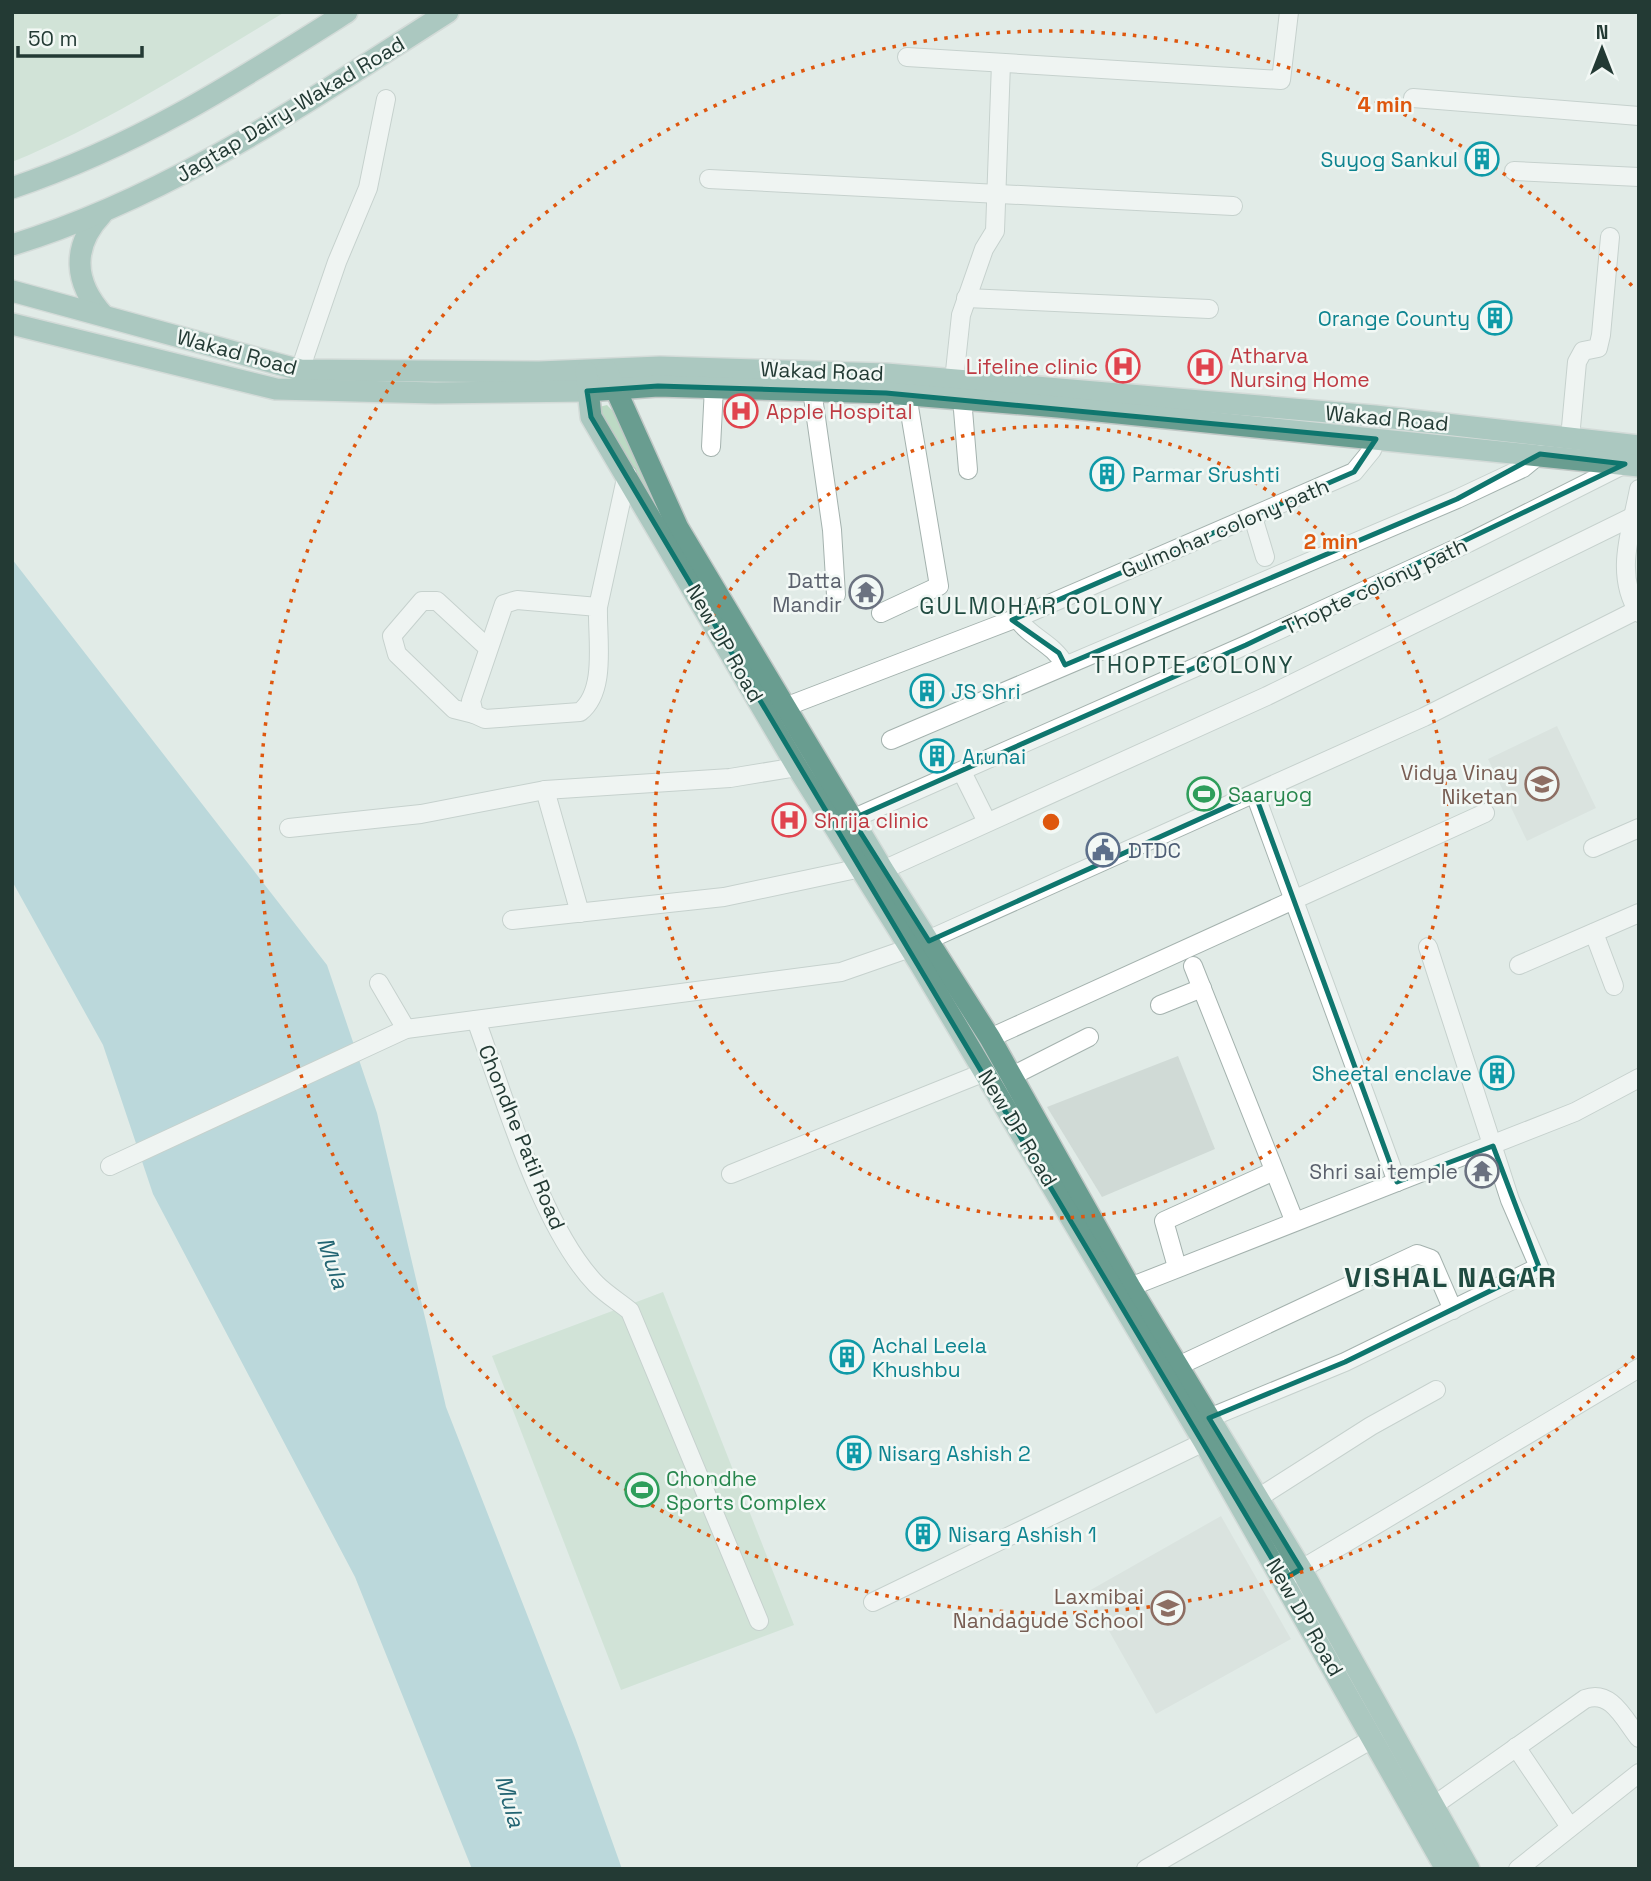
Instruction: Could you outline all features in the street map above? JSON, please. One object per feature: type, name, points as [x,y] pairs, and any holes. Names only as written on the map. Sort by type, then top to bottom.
[{"type":"main road","points":[[12,188],[67,170],[193,109],[347,12]]},
{"type":"main road","name":"Jagtap Dairy-Wakad Road","points":[[12,245],[103,213],[220,156],[449,12]]},
{"type":"main road","points":[[103,213],[88,229],[82,241],[79,264],[87,292],[104,316]]},
{"type":"main road","name":"Wakad Road","points":[[12,292],[300,370],[598,380],[658,386],[907,395],[956,392],[1375,416],[1639,446]]},
{"type":"main road","name":"Wakad Road","points":[[12,324],[276,389],[435,393],[760,368],[1376,439],[1632,465]]},
{"type":"main road","name":"New DP Road","points":[[598,380],[591,417],[627,474],[797,767],[861,868],[990,1038],[1130,1287],[1258,1498],[1374,1738],[1446,1869]]},
{"type":"main road","name":"New DP Road","points":[[598,380],[678,528],[883,870],[985,1072],[1204,1442],[1293,1574],[1469,1869]]},
{"type":"street","points":[[907,57],[1281,80],[1289,12]]},
{"type":"street","points":[[968,470],[956,392],[961,315],[984,249],[995,231],[1001,63]]},
{"type":"street","points":[[1413,98],[1639,116]]},
{"type":"street","points":[[300,370],[337,262],[368,188],[386,99]]},
{"type":"street","points":[[1514,171],[1639,177]]},
{"type":"street","points":[[709,179],[1233,206]]},
{"type":"street","points":[[1570,438],[1577,362],[1583,351],[1598,348],[1601,335],[1609,237]]},
{"type":"street","points":[[966,298],[1209,309]]},
{"type":"street","points":[[711,447],[714,387]]},
{"type":"street","points":[[812,390],[832,530],[836,595]]},
{"type":"street","points":[[881,613],[939,586],[907,395]]},
{"type":"street","name":"Gulmohar colony path","points":[[785,706],[1017,618],[1354,472],[1372,450],[1376,439]]},
{"type":"street","points":[[891,740],[1467,495],[1523,468],[1540,454]]},
{"type":"street","name":"Thopte colony path","points":[[852,819],[1468,543],[1632,465]]},
{"type":"street","points":[[488,648],[437,601],[428,599],[422,601],[392,636],[393,650],[454,709],[485,719],[580,712],[592,703],[597,688],[598,607],[627,474]]},
{"type":"street","points":[[110,1166],[407,1030],[841,972],[920,945],[1424,717],[1638,611],[1625,586],[1625,560],[1639,489]]},
{"type":"street","points":[[883,870],[1267,696],[1634,516]]},
{"type":"street","points":[[1253,517],[1265,557]]},
{"type":"street","points":[[474,715],[471,701],[504,604],[517,600],[598,607]]},
{"type":"street","points":[[1017,618],[1032,636],[1059,653],[1065,665]]},
{"type":"street","points":[[289,828],[421,814],[545,790],[730,778],[797,767]]},
{"type":"street","points":[[962,772],[987,822]]},
{"type":"street","points":[[545,790],[580,913]]},
{"type":"street","points":[[1255,794],[1396,1182]]},
{"type":"street","points":[[990,1038],[1485,813]]},
{"type":"street","points":[[1593,848],[1639,828]]},
{"type":"street","points":[[512,920],[724,897],[861,868]]},
{"type":"street","points":[[1519,965],[1639,913]]},
{"type":"street","points":[[1594,933],[1614,986]]},
{"type":"street","points":[[1209,1418],[1345,1362],[1539,1267],[1510,1200],[1428,947]]},
{"type":"street","points":[[1193,966],[1294,1220]]},
{"type":"street","points":[[379,983],[407,1030]]},
{"type":"street","points":[[1160,1005],[1202,988]]},
{"type":"street","name":"Chondhe Patil Road","points":[[476,1020],[530,1165],[568,1247],[597,1284],[630,1311],[759,1621]]},
{"type":"street","points":[[1012,1076],[1089,1037]]},
{"type":"street","points":[[731,1174],[985,1072]]},
{"type":"street","points":[[1130,1287],[1294,1220],[1493,1146],[1575,1112],[1639,1079]]},
{"type":"street","points":[[1177,1267],[1164,1221],[1274,1171]]},
{"type":"street","points":[[1178,1366],[1417,1255],[1431,1259],[1453,1310]]},
{"type":"street","points":[[1293,1574],[1639,1368]]},
{"type":"street","points":[[1258,1498],[1371,1426],[1436,1390]]},
{"type":"street","points":[[873,1602],[1204,1442]]},
{"type":"street","points":[[1433,1806],[1595,1695],[1612,1703],[1639,1738]]},
{"type":"street","points":[[1146,1869],[1374,1738]]},
{"type":"street","points":[[1516,1748],[1570,1827]]},
{"type":"street","points":[[1518,1869],[1639,1773]]},
{"type":"highlighted area","points":[[658,386],[886,393],[1376,439],[1354,472],[1012,620],[1059,653],[1065,665],[1457,499],[1540,454],[1625,464],[1246,645],[852,819],[929,941],[1255,794],[1397,1182],[1493,1146],[1539,1267],[1345,1362],[1209,1418],[1301,1569],[1284,1579],[591,417],[587,391]]},
{"type":"shaded area","name":"Vidya Vinay Niketan","points":[[1557,726],[1596,808],[1527,841],[1488,759]]},
{"type":"shaded area","points":[[1178,1056],[1215,1149],[1102,1197],[1047,1107]]},
{"type":"shaded area","points":[[1221,1516],[1291,1639],[1156,1714],[1087,1592]]},
{"type":"green space","points":[[12,12],[285,12],[83,130],[12,162]]},
{"type":"green space","points":[[607,405],[626,425],[661,506],[654,512],[605,428],[599,407]]},
{"type":"green space","name":"Chondhe Sports Complex","points":[[663,1292],[794,1625],[621,1690],[492,1356]]},
{"type":"water","name":"Mula","points":[[12,559],[327,965],[377,1113],[446,1407],[576,1740],[622,1869],[472,1869],[355,1577],[153,1194],[103,1045],[12,881]]},
{"type":"place","name":"Suyog Sankul","points":[[1482,159]]},
{"type":"place","name":"Orange County","points":[[1495,318]]},
{"type":"place","name":"Lifeline clinic","points":[[1123,366]]},
{"type":"place","name":"Atharva Nursing Home","points":[[1205,367]]},
{"type":"place","name":"Apple Hospital","points":[[741,411]]},
{"type":"place","name":"Parmar Srushti","points":[[1107,474]]},
{"type":"place","name":"Datta Mandir","points":[[866,592]]},
{"type":"place","name":"JS Shri","points":[[927,691]]},
{"type":"place","name":"Arunai","points":[[937,756]]},
{"type":"place","name":"Vidya Vinay Niketan","points":[[1542,784]]},
{"type":"place","name":"Saaryog","points":[[1204,794]]},
{"type":"place","name":"Shrija clinic","points":[[789,820]]},
{"type":"place","name":"DTDC","points":[[1103,850]]},
{"type":"place","name":"Sheetal enclave","points":[[1497,1073]]},
{"type":"place","name":"Shri sai temple","points":[[1482,1171]]},
{"type":"place","name":"Achal Leela Khushbu","points":[[847,1357]]},
{"type":"place","name":"Nisarg Ashish 2","points":[[854,1453]]},
{"type":"place","name":"Chondhe Sports Complex","points":[[642,1490]]},
{"type":"place","name":"Nisarg Ashish 1","points":[[923,1534]]},
{"type":"place","name":"Laxmibai Nandagude School","points":[[1168,1608]]},
{"type":"district","name":"GULMOHAR COLONY","points":[[1042,606]]},
{"type":"district","name":"THOPTE COLONY","points":[[1193,665]]},
{"type":"district","name":"VISHAL NAGAR","points":[[1451,1277]]}]
